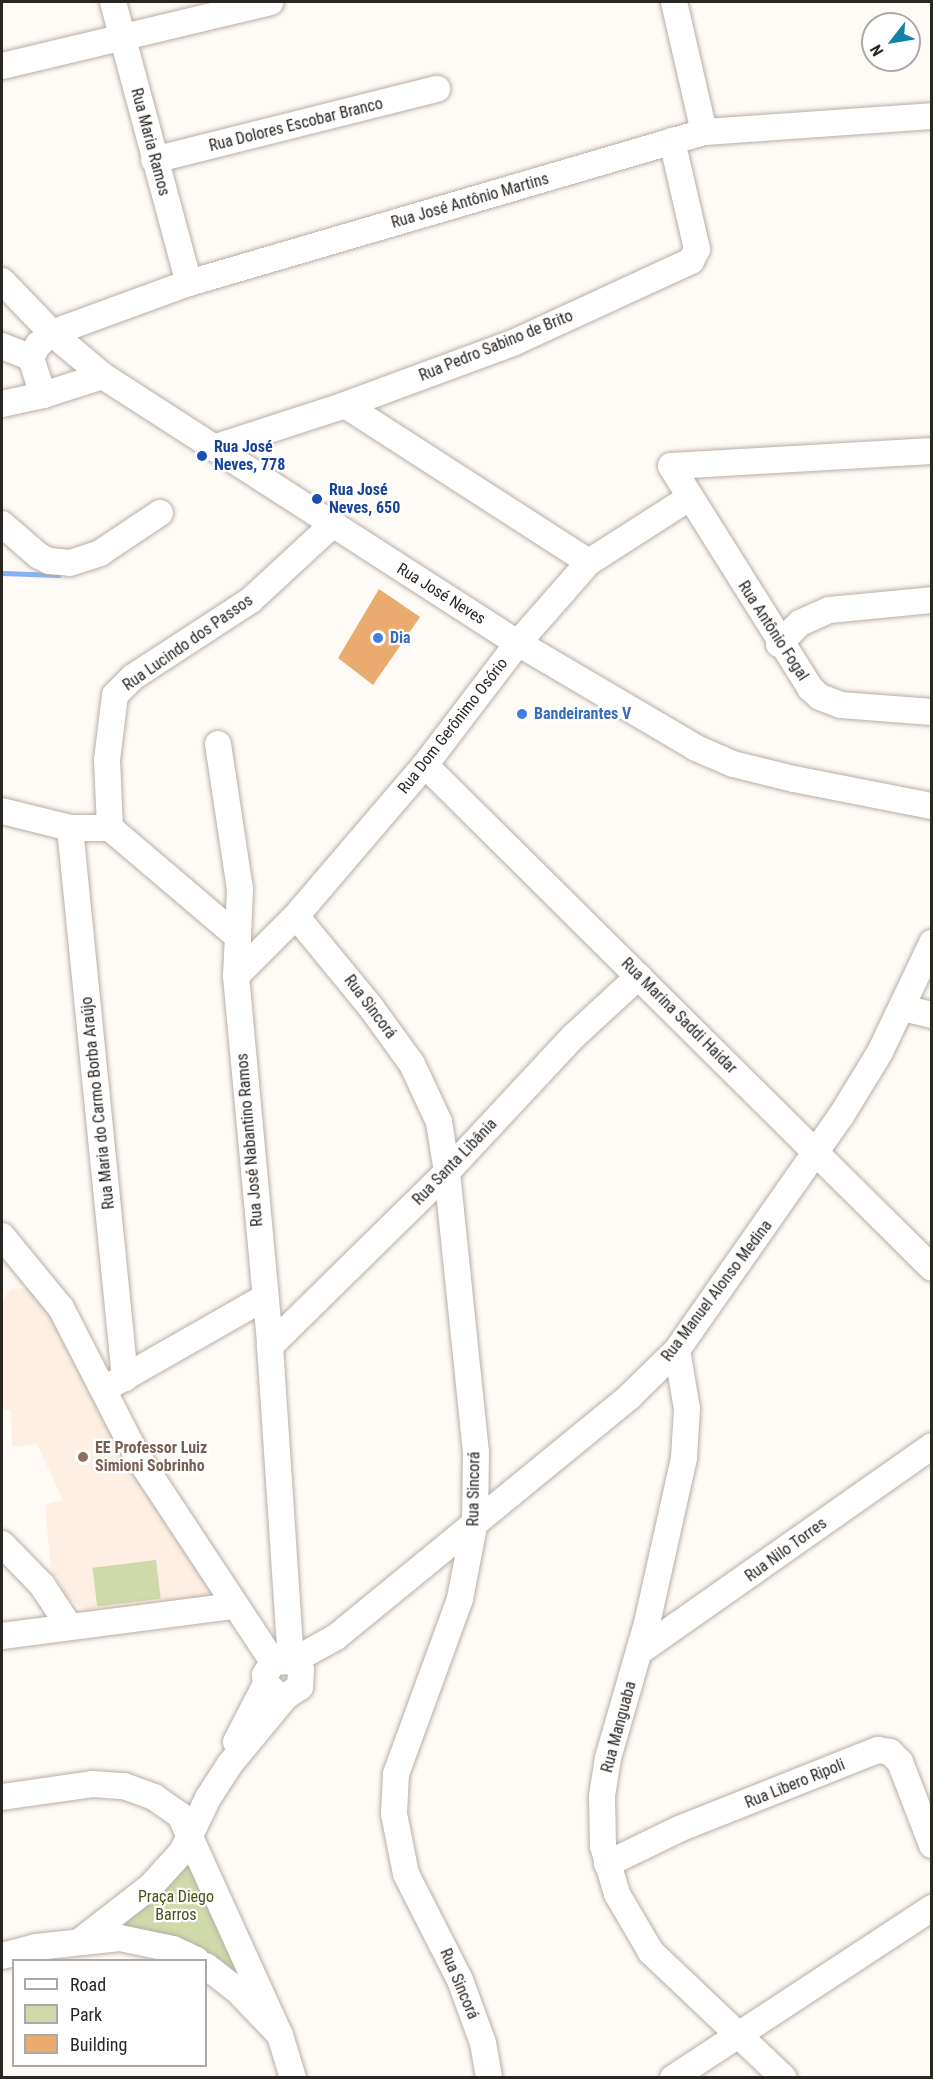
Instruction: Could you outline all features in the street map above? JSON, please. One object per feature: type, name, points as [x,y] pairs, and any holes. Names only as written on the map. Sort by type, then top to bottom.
[{"type":"street","name":"Rua Maria Ramos","points":[[113,2],[189,283]]},
{"type":"street","points":[[674,2],[704,132]]},
{"type":"street","points":[[2,65],[256,4]]},
{"type":"street","name":"Rua Dolores Escobar Branco","points":[[154,160],[437,89]]},
{"type":"street","name":"Rua José Antônio Martins","points":[[30,358],[38,345],[52,333],[189,283],[704,132],[932,116]]},
{"type":"street","name":"Rua Pedro Sabino de Brito","points":[[213,448],[345,405],[515,342],[691,261],[698,249],[672,141]]},
{"type":"street","name":"Rua José Neves","points":[[2,281],[52,333],[103,376],[332,525],[518,642],[696,748],[733,764],[932,806]]},
{"type":"street","points":[[2,346],[30,358],[43,395]]},
{"type":"street","points":[[2,404],[43,395],[103,376]]},
{"type":"street","points":[[345,405],[589,562]]},
{"type":"street","name":"Rua Antônio Fogal","points":[[932,451],[671,466],[779,644],[820,697],[841,705],[932,712]]},
{"type":"street","name":"Rua Dom Gerônimo Osório","points":[[236,976],[296,916],[425,765],[518,642],[589,562],[689,498]]},
{"type":"street","points":[[2,524],[39,556],[49,561],[70,562],[100,553],[160,513]]},
{"type":"street","name":"Rua Lucindo dos Passos","points":[[110,828],[106,760],[115,695],[134,676],[252,600],[332,525]]},
{"type":"street","points":[[779,644],[800,623],[829,610],[932,600]]},
{"type":"street","name":"Rua José Nabantino Ramos","points":[[218,744],[240,889],[236,976],[270,1346],[290,1622],[282,1672]]},
{"type":"street","name":"Rua Marina Saddi Haidar","points":[[425,765],[932,1268]]},
{"type":"street","points":[[2,812],[70,828],[110,828],[238,937]]},
{"type":"street","name":"Rua Maria do Carmo Borba Araújo","points":[[70,828],[125,1378]]},
{"type":"street","name":"Rua Sincorá","points":[[296,916],[370,1006],[412,1064],[439,1122],[447,1172],[476,1452],[475,1521],[460,1599],[393,1792],[397,1838],[406,1874],[460,1980],[483,2043],[489,2078]]},
{"type":"street","name":"Rua Manuel Alonso Medina","points":[[79,1942],[150,1887],[190,1840],[208,1798],[230,1764],[234,1745],[282,1672],[336,1637],[630,1396],[677,1350],[817,1153],[880,1052],[932,943]]},
{"type":"street","name":"Rua Santa Libânia","points":[[270,1346],[447,1172],[574,1036],[639,976]]},
{"type":"street","points":[[902,1008],[932,1016]]},
{"type":"street","points":[[3,1240],[61,1308],[101,1391],[135,1454],[234,1606],[282,1672]]},
{"type":"street","points":[[101,1391],[264,1298]]},
{"type":"street","name":"Rua Manguaba","points":[[677,1350],[687,1409],[684,1458],[639,1652],[608,1758],[602,1797],[607,1864],[616,1894],[651,1952],[784,2078]]},
{"type":"street","name":"Rua Nilo Torres","points":[[639,1652],[932,1446]]},
{"type":"street","points":[[2,1544],[37,1579],[69,1626]]},
{"type":"street","points":[[2,1636],[234,1606]]},
{"type":"street","name":"Rua Libero Ripoli","points":[[607,1864],[680,1829],[878,1750],[891,1752],[900,1762],[932,1845]]},
{"type":"street","points":[[2,1797],[92,1784],[124,1786],[154,1797],[180,1815],[280,2035],[293,2078]]},
{"type":"street","points":[[673,2078],[932,1908]]},
{"type":"street","points":[[2,1956],[79,1942],[120,1938],[173,1949],[195,1959]]},
{"type":"street","points":[[207,1967],[237,1990],[280,2035]]},
{"type":"shaded area","name":"EE Professor Luiz Simioni Sobrinho","points":[[30,1288],[50,1311],[128,1467],[210,1588],[207,1598],[91,1613],[66,1598],[51,1568],[45,1504],[63,1500],[37,1444],[12,1447],[11,1411],[2,1409],[2,1301],[11,1289]]},
{"type":"green space","points":[[156,1560],[161,1599],[97,1607],[92,1568]]},
{"type":"green space","name":"Praça Diego Barros","points":[[189,1849],[247,1983],[192,1942],[117,1925]]},
{"type":"building","name":"Dia","points":[[379,589],[420,617],[373,685],[338,658]]},
{"type":"waterway","points":[[2,573],[59,575]]},
{"type":"place","name":"Rua José Neves, 778","points":[[202,456]]},
{"type":"place","name":"Rua José Neves, 650","points":[[317,499]]},
{"type":"place","name":"Dia","points":[[378,638]]},
{"type":"place","name":"Bandeirantes V","points":[[522,714]]},
{"type":"place","name":"EE Professor Luiz Simioni Sobrinho","points":[[83,1457]]}]
